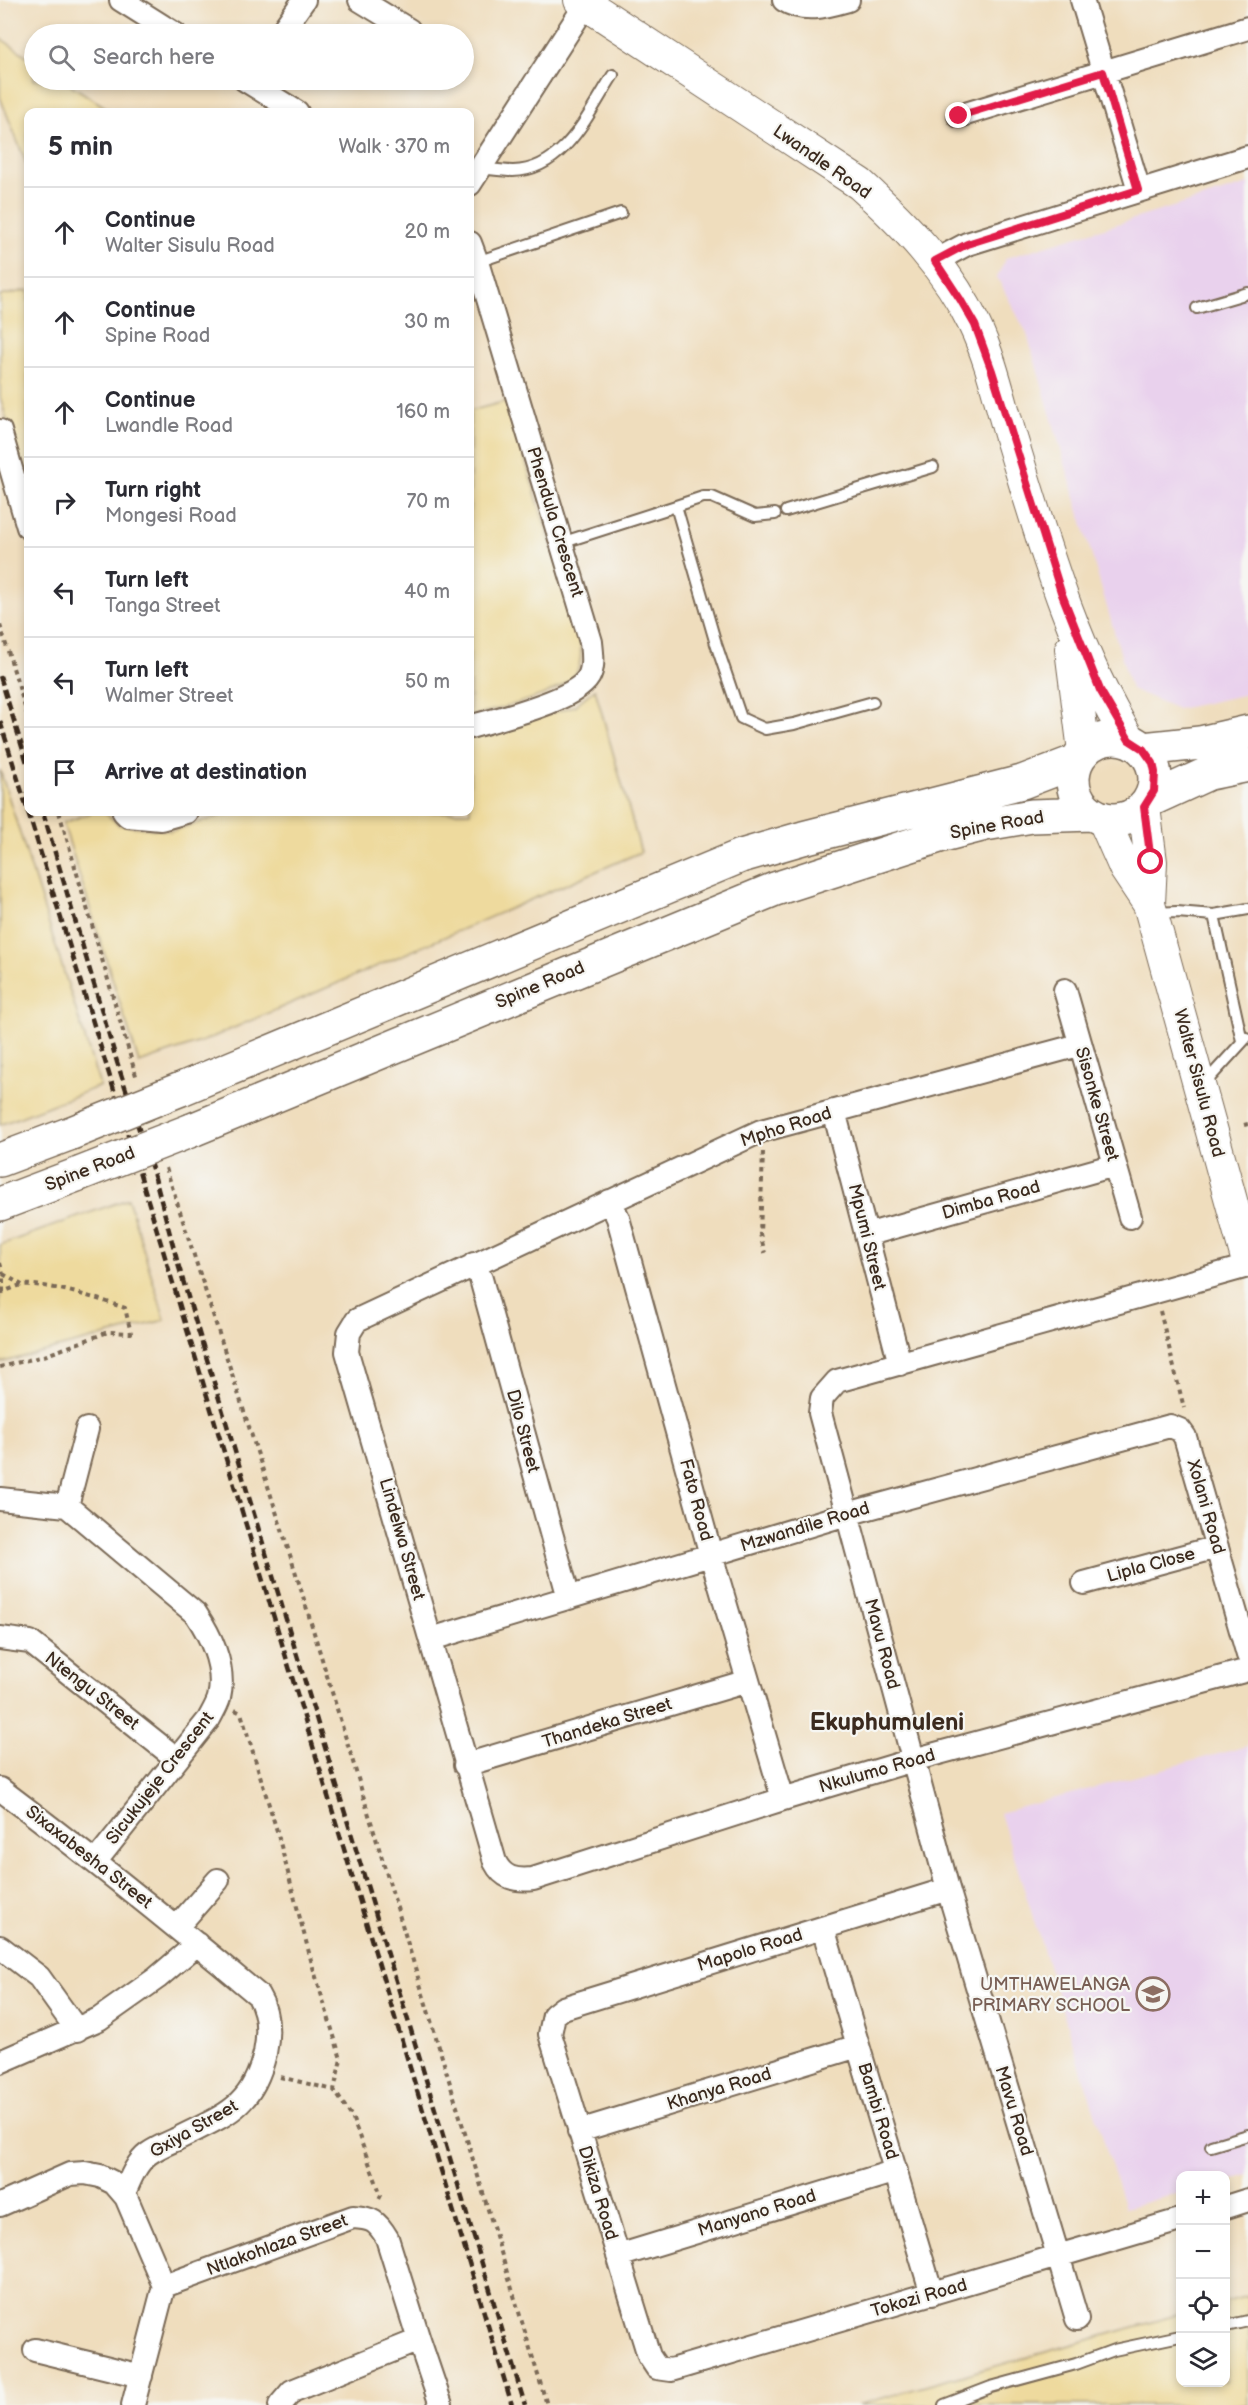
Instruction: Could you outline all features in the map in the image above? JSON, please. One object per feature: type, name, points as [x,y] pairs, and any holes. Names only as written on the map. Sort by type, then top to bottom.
[{"type":"main road","name":"Spine Road","points":[[0,1160],[181,1089],[741,856],[1022,782],[1080,756],[1093,743],[1105,738],[1136,744],[1200,743],[1248,732]]},
{"type":"main road","points":[[1136,744],[1153,763],[1155,772],[1154,791],[1147,803]]},
{"type":"main road","points":[[1080,756],[1073,772],[1075,790],[1084,806],[1098,816]]},
{"type":"main road","name":"Spine Road","points":[[0,1204],[192,1130],[775,889],[929,839],[985,824],[1032,816],[1125,818],[1136,814],[1147,803],[1209,774],[1248,765]]},
{"type":"street","points":[[121,0],[159,24]]},
{"type":"street","points":[[287,24],[304,0]]},
{"type":"street","points":[[360,0],[399,24]]},
{"type":"street","points":[[784,0],[790,4],[812,8],[848,0]]},
{"type":"street","points":[[1082,0],[1138,190]]},
{"type":"street","points":[[475,176],[583,2]]},
{"type":"street","name":"Lwandle Road","points":[[583,2],[860,184],[898,220],[935,261],[975,325],[989,362],[1061,592],[1100,690],[1136,744]]},
{"type":"street","points":[[959,116],[1248,28]]},
{"type":"street","points":[[263,90],[291,108]]},
{"type":"street","points":[[935,261],[967,244],[1248,157]]},
{"type":"street","name":"Phendula Crescent","points":[[474,256],[591,642],[593,657],[590,674],[584,685],[574,692],[553,701],[474,726]]},
{"type":"street","points":[[0,431],[24,513]]},
{"type":"street","name":"Lwandle Road","points":[[1061,592],[1076,679],[1080,756]]},
{"type":"street","name":"Walter Sisulu Road","points":[[1147,803],[1151,862],[1150,908]]},
{"type":"street","points":[[128,816],[160,819],[171,816]]},
{"type":"street","name":"Walter Sisulu Road","points":[[1098,816],[1125,868],[1150,908],[1248,1264]]},
{"type":"street","name":"Sisonke Street","points":[[1065,990],[1130,1217]]},
{"type":"street","name":"Mpho Road","points":[[474,1264],[761,1131],[1079,1045]]},
{"type":"street","name":"Mpumi Street","points":[[834,1111],[900,1364]]},
{"type":"street","name":"Dimba Road","points":[[866,1235],[1115,1165]]},
{"type":"street","name":"Fato Road","points":[[610,1201],[618,1218],[711,1555],[783,1799]]},
{"type":"street","name":"Dilo Street","points":[[474,1264],[481,1279],[568,1598]]},
{"type":"street","name":"Lindelwa Street","points":[[474,1264],[357,1320],[349,1333],[347,1352],[495,1862],[500,1872],[510,1878]]},
{"type":"street","name":"Mavu Road","points":[[1077,2319],[948,1889],[820,1413],[822,1398],[837,1381],[1248,1264]]},
{"type":"street","name":"Mzwandile Road","points":[[431,1639],[848,1514],[1170,1426],[1180,1430]]},
{"type":"street","points":[[0,1499],[67,1506],[87,1429]]},
{"type":"street","name":"Xolani Road","points":[[1180,1430],[1185,1437],[1248,1655]]},
{"type":"street","name":"Sicukujeje Crescent","points":[[67,1506],[196,1614],[211,1636],[220,1666],[219,1698],[209,1719],[96,1861]]},
{"type":"street","name":"Lipla Close","points":[[1084,1583],[1217,1547]]},
{"type":"street","name":"Ntengu Street","points":[[0,1638],[30,1642],[177,1759]]},
{"type":"street","name":"Nkulumo Road","points":[[510,1878],[533,1879],[913,1760],[1248,1670]]},
{"type":"street","name":"Thandeka Street","points":[[465,1765],[748,1681]]},
{"type":"street","name":"Sixaxabesha Street","points":[[0,1789],[96,1861],[258,1995],[264,2005],[269,2035],[261,2071]]},
{"type":"street","points":[[177,1927],[218,1880]]},
{"type":"street","name":"Mapolo Road","points":[[554,2015],[563,2008],[948,1889]]},
{"type":"street","name":"Bambi Road","points":[[823,1928],[932,2294]]},
{"type":"street","points":[[0,2062],[99,2019],[157,1978],[197,1944]]},
{"type":"street","points":[[0,1947],[39,1977],[77,2030]]},
{"type":"street","name":"Dikiza Road","points":[[554,2015],[550,2034],[649,2356],[657,2368]]},
{"type":"street","name":"Khanya Road","points":[[579,2131],[858,2046]]},
{"type":"street","name":"Gxiya Street","points":[[124,2193],[134,2172],[147,2154],[228,2114],[250,2093],[261,2071]]},
{"type":"street","name":"Manyano Road","points":[[618,2256],[896,2171]]},
{"type":"street","points":[[0,2205],[70,2174],[85,2173],[100,2176],[114,2183],[124,2193],[164,2286],[133,2405]]},
{"type":"street","points":[[1230,2206],[1248,2200]]},
{"type":"street","name":"Ntlakohlaza Street","points":[[164,2286],[353,2217],[369,2218],[381,2228],[387,2238],[441,2405]]},
{"type":"street","name":"Tokozi Road","points":[[657,2368],[671,2370],[1176,2221]]},
{"type":"street","points":[[280,2405],[292,2391],[419,2340]]},
{"type":"street","points":[[35,2350],[141,2376]]},
{"type":"lane","points":[[475,176],[514,171],[535,166],[555,157],[571,140],[613,75]]},
{"type":"lane","points":[[474,253],[621,213]]},
{"type":"lane","points":[[1197,308],[1248,292]]},
{"type":"lane","points":[[786,511],[933,467]]},
{"type":"lane","points":[[561,543],[703,497],[712,497],[755,516],[775,514]]},
{"type":"lane","points":[[676,506],[716,644],[741,718],[765,729],[794,724],[873,702]]},
{"type":"lane","points":[[1150,908],[1214,915],[1248,909]]},
{"type":"lane","points":[[1200,1089],[1245,1038],[1214,915]]},
{"type":"lane","points":[[1211,2146],[1248,2135]]},
{"type":"lane","points":[[1230,2325],[1248,2321]]},
{"type":"lane","points":[[944,2405],[991,2387],[1076,2364],[1114,2350],[1176,2337]]},
{"type":"path","points":[[0,625],[24,704]]},
{"type":"path","points":[[60,816],[140,1087]]},
{"type":"path","points":[[761,1131],[763,1144],[760,1234],[765,1253]]},
{"type":"path","points":[[164,1161],[299,1583],[547,2405]]},
{"type":"path","points":[[0,1263],[3,1274],[2,1293],[22,1286],[61,1289],[124,1308],[131,1333],[108,1332],[44,1356],[0,1367]]},
{"type":"path","points":[[3,1274],[22,1286]]},
{"type":"path","points":[[1155,1292],[1184,1406],[1180,1430]]},
{"type":"path","points":[[219,1698],[241,1713],[277,1831],[312,1964],[341,2059],[334,2090]]},
{"type":"path","points":[[261,2071],[334,2090],[352,2117],[381,2195],[369,2218]]},
{"type":"shaded area","points":[[1248,184],[1248,694],[1178,709],[1131,689],[1027,334],[997,277],[1006,258]]},
{"type":"shaded area","name":"UMTHAWELANGA PRIMARY SCHOOL","points":[[1248,1746],[1248,2175],[1230,2180],[1230,2171],[1176,2171],[1176,2194],[1125,2208],[1000,1813]]},
{"type":"sand","points":[[0,38],[24,54],[24,90],[79,90],[107,108],[24,108],[24,158],[0,97]]},
{"type":"sand","points":[[24,291],[24,478],[0,397],[0,296]]},
{"type":"sand","points":[[507,401],[580,639],[581,658],[575,675],[556,689],[474,716],[474,410]]},
{"type":"sand","points":[[595,689],[641,852],[206,1040],[139,1063],[63,823],[82,816],[109,816],[119,825],[172,831],[221,816],[474,816],[474,738],[574,706]]},
{"type":"sand","points":[[0,770],[100,1086],[0,1125]]},
{"type":"sand","points":[[128,1199],[165,1320],[0,1363],[0,1245]]},
{"type":"sand","points":[[1248,2296],[1248,2405],[858,2405],[1176,2315],[1176,2387],[1230,2387],[1230,2301]]},
{"type":"railway","points":[[0,676],[24,753]]},
{"type":"railway","points":[[0,721],[24,799]]},
{"type":"railway","points":[[29,816],[512,2405]]},
{"type":"railway","points":[[44,816],[525,2405]]},
{"type":"place","name":"UMTHAWELANGA PRIMARY SCHOOL","points":[[1153,1994]]},
{"type":"district","name":"Ekuphumuleni","points":[[887,1722]]},
{"type":"route","points":[[959,116],[1103,72],[1138,190],[967,244],[935,261],[975,325],[992,371],[1061,592],[1100,690],[1129,740],[1143,749],[1153,763],[1156,782],[1150,800],[1144,807],[1151,862]]}]
